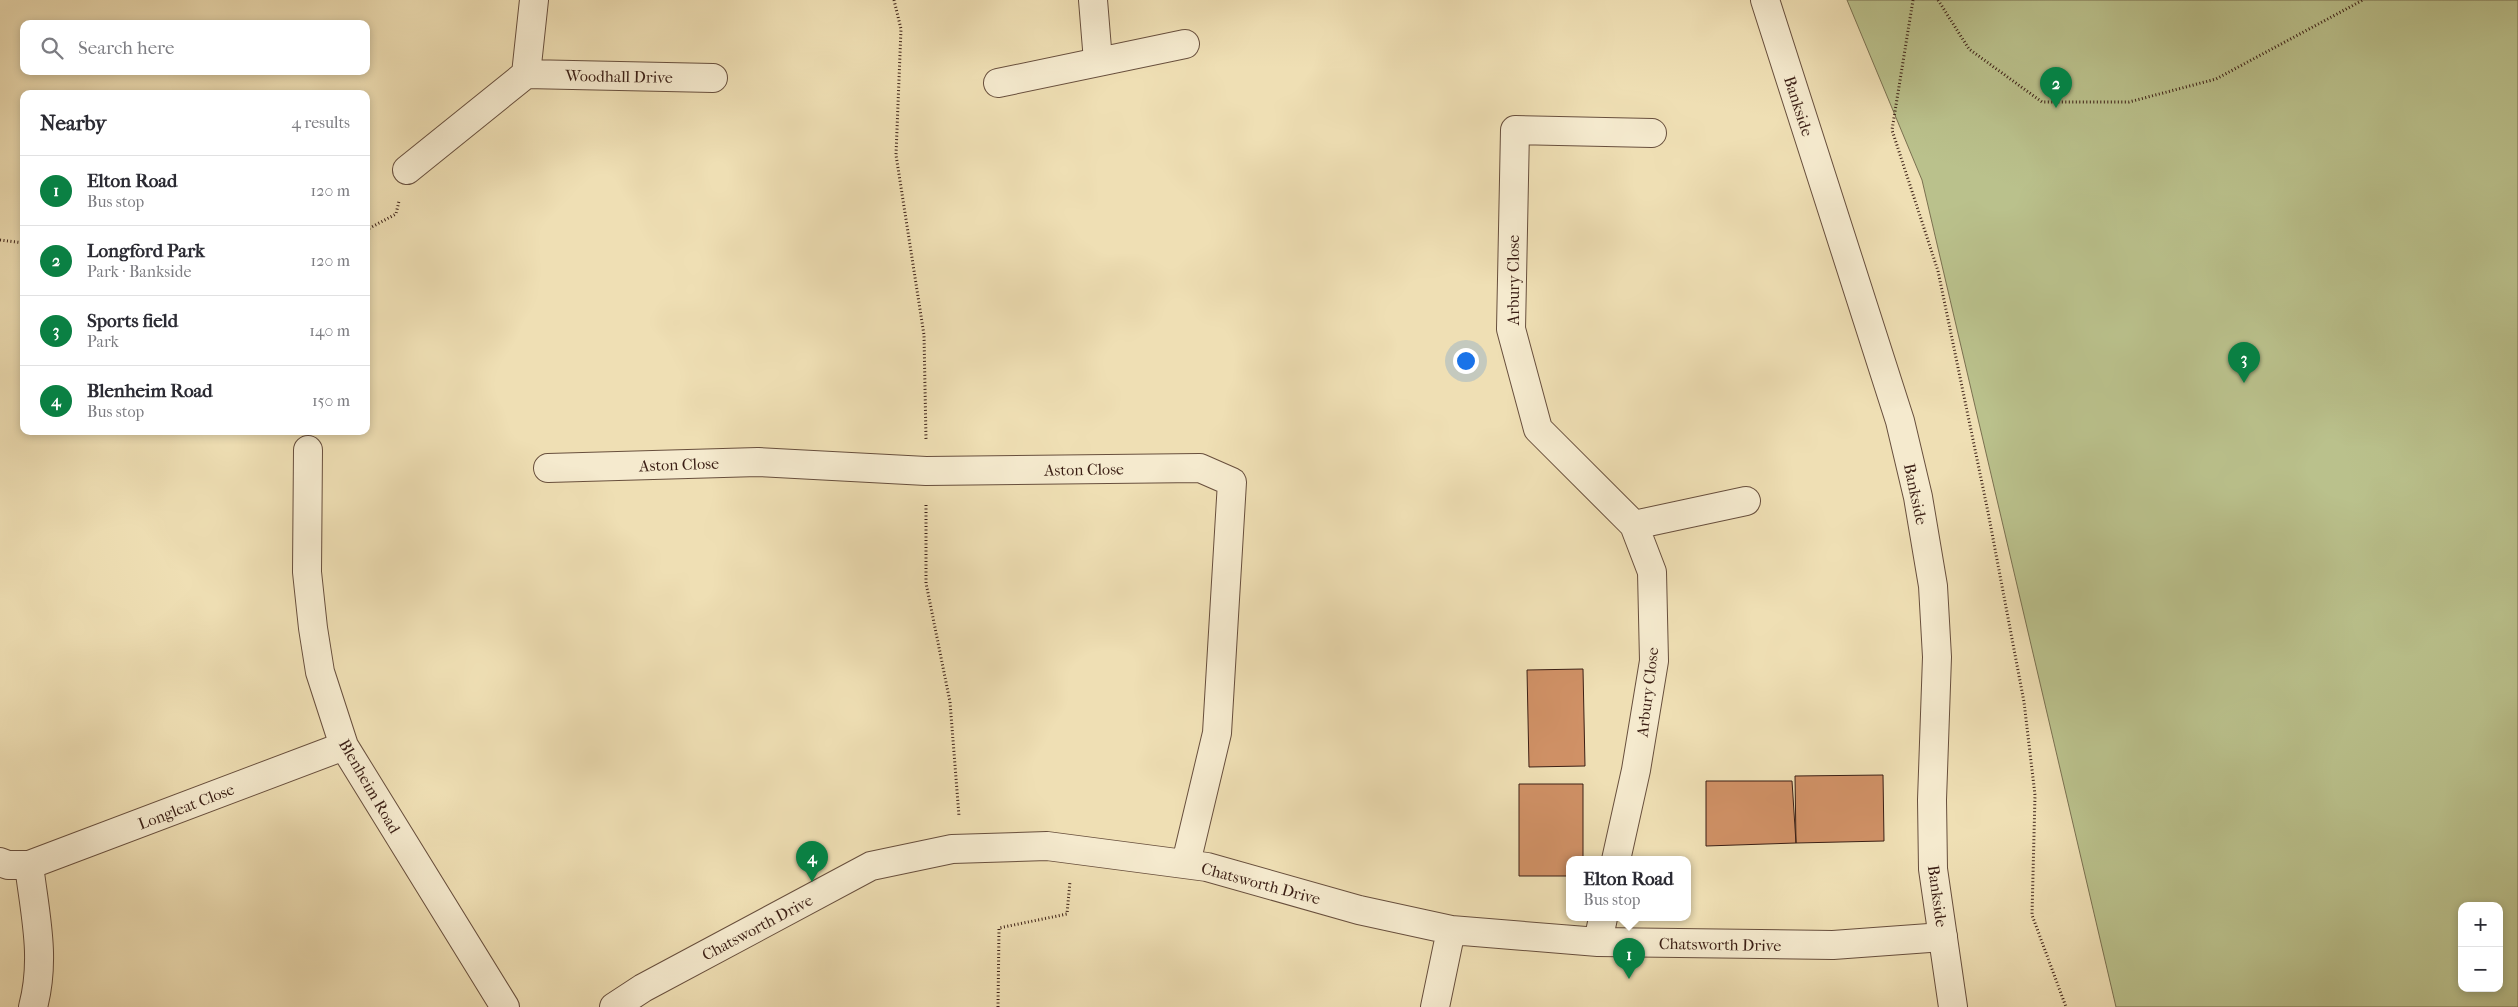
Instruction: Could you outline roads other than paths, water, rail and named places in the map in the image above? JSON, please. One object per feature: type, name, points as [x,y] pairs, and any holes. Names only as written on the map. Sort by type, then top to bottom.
[{"type":"street","points":[[407,170],[526,74],[534,0]]},
{"type":"street","points":[[1093,0],[1098,61]]},
{"type":"street","name":"Bankside","points":[[1765,0],[1900,421],[1918,497],[1933,586],[1937,657],[1932,800],[1933,869],[1953,1007]]},
{"type":"street","points":[[998,83],[1185,44]]},
{"type":"street","name":"Woodhall Drive","points":[[526,74],[713,78]]},
{"type":"street","name":"Arbury Close","points":[[1617,856],[1636,770],[1654,662],[1652,572],[1634,526],[1538,429],[1511,329],[1515,130],[1652,133]]},
{"type":"street","name":"Blenheim Road","points":[[308,450],[307,572],[313,628],[320,672],[344,746],[506,1007]]},
{"type":"street","name":"Aston Close","points":[[548,468],[758,462],[926,471],[1200,468],[1232,482],[1217,733],[1186,863]]},
{"type":"street","points":[[1634,526],[1746,501]]},
{"type":"street","name":"Longleat Close","points":[[0,862],[8,865],[28,866],[344,746]]},
{"type":"street","name":"Chatsworth Drive","points":[[614,1007],[643,988],[871,866],[962,849],[1046,846],[1207,866],[1359,910],[1451,930],[1601,930],[1833,945],[1943,937]]},
{"type":"street","points":[[28,866],[41,958],[38,990],[33,1007]]},
{"type":"street","points":[[1435,1007],[1451,930]]},
{"type":"place","name":"Longford Park","points":[[2056,108]]},
{"type":"place","name":"Sports field","points":[[2244,383]]},
{"type":"place","name":"Blenheim Road","points":[[812,882]]},
{"type":"place","name":"Elton Road","points":[[1629,979]]}]
